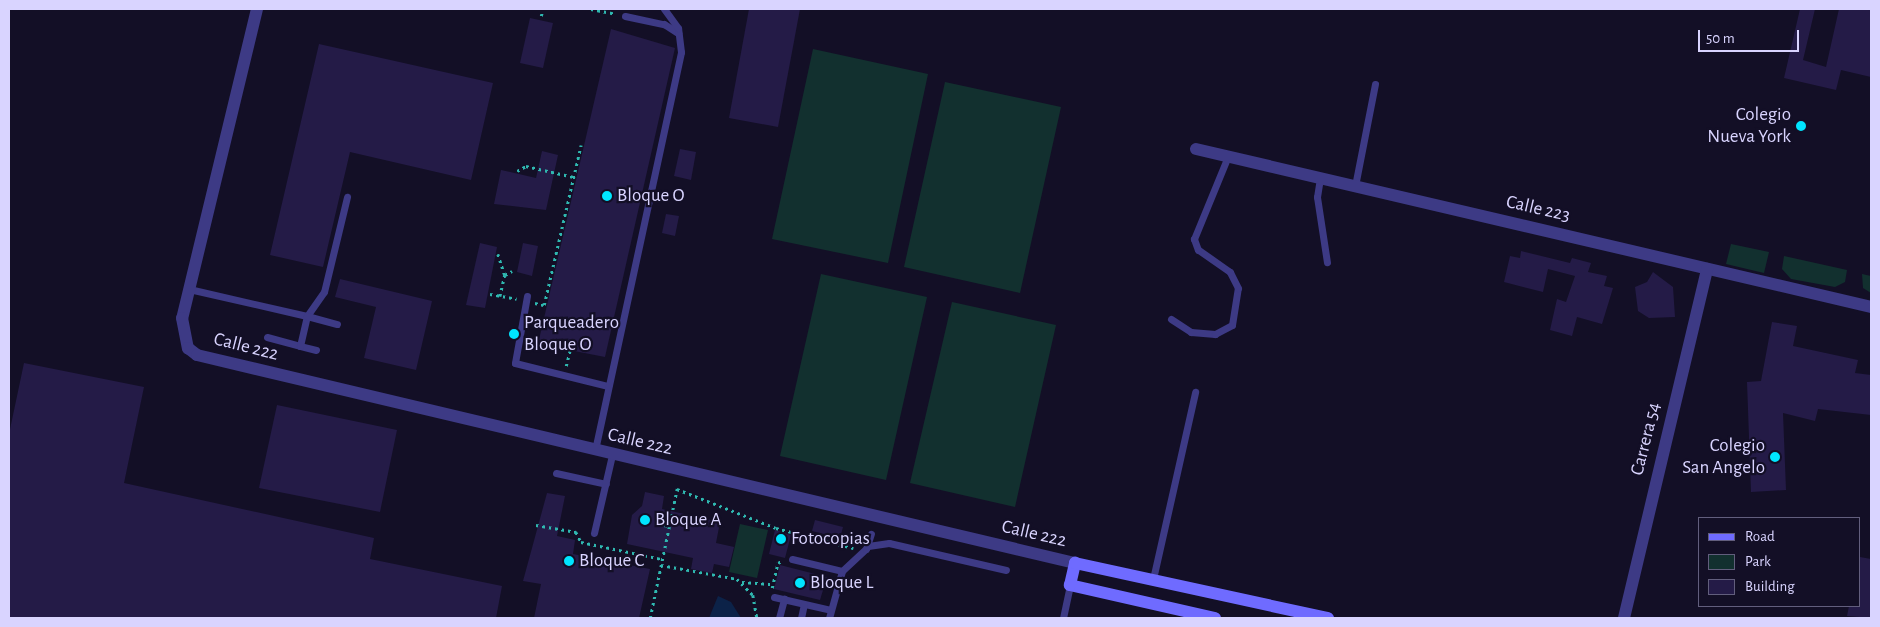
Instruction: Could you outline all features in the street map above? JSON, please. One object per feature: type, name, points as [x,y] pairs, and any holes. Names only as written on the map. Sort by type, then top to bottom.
[{"type":"street","points":[[189,289],[257,9]]},
{"type":"street","name":"Calle 223","points":[[1196,148],[1871,307]]},
{"type":"street","name":"Carrera 54","points":[[1624,618],[1707,269]]},
{"type":"street","name":"Calle 222","points":[[189,289],[182,333],[188,348],[197,355],[612,455],[874,521],[1153,579],[1328,618]]},
{"type":"street","name":"Calle 222","points":[[1070,585],[1075,563]]},
{"type":"street","points":[[1070,585],[1215,618]]},
{"type":"lane","points":[[594,451],[681,37],[664,9]]},
{"type":"lane","points":[[625,16],[668,25],[681,37]]},
{"type":"lane","points":[[1355,186],[1375,84]]},
{"type":"lane","points":[[1171,319],[1192,332],[1216,334],[1232,325],[1238,288],[1230,272],[1198,250],[1194,239],[1228,156]]},
{"type":"lane","points":[[1320,178],[1317,197],[1327,262]]},
{"type":"lane","points":[[300,346],[307,316],[324,292],[347,197]]},
{"type":"lane","points":[[189,289],[337,324]]},
{"type":"lane","points":[[526,298],[514,361],[608,386]]},
{"type":"lane","points":[[267,338],[316,350]]},
{"type":"lane","points":[[1153,579],[1195,392]]},
{"type":"lane","points":[[594,533],[612,455]]},
{"type":"lane","points":[[556,473],[606,484]]},
{"type":"lane","points":[[829,618],[842,571],[866,548],[871,534]]},
{"type":"lane","points":[[866,548],[889,543],[1006,570]]},
{"type":"lane","points":[[792,559],[842,571]]},
{"type":"lane","points":[[1064,618],[1070,585]]},
{"type":"lane","points":[[774,597],[831,610]]},
{"type":"lane","points":[[779,618],[784,599]]},
{"type":"lane","points":[[800,618],[804,604]]},
{"type":"path","points":[[541,16],[543,9]]},
{"type":"path","points":[[591,9],[625,16]]},
{"type":"path","points":[[490,294],[526,298],[544,305],[581,145]]},
{"type":"path","points":[[517,171],[526,166],[574,177]]},
{"type":"path","points":[[498,254],[506,275],[500,296]]},
{"type":"path","points":[[506,275],[512,271]]},
{"type":"path","points":[[564,375],[570,350]]},
{"type":"path","points":[[650,618],[678,489],[776,528],[866,548]]},
{"type":"path","points":[[658,524],[669,526]]},
{"type":"path","points":[[570,532],[571,526]]},
{"type":"path","points":[[774,597],[773,584],[779,562],[792,559]]},
{"type":"path","points":[[661,565],[741,582],[773,584]]},
{"type":"path","points":[[741,582],[753,595],[757,618]]},
{"type":"green space","points":[[813,49],[928,74],[888,263],[772,239]]},
{"type":"green space","points":[[945,82],[1061,107],[1020,293],[904,267]]},
{"type":"green space","points":[[1731,244],[1769,252],[1764,273],[1726,264]]},
{"type":"green space","points":[[1784,256],[1847,270],[1845,282],[1835,287],[1791,279],[1782,269]]},
{"type":"green space","points":[[821,274],[927,297],[886,480],[780,456]]},
{"type":"green space","points":[[1862,274],[1871,276],[1871,293],[1863,288]]},
{"type":"green space","points":[[952,302],[1056,325],[1015,507],[910,483]]},
{"type":"green space","points":[[740,524],[768,530],[757,578],[729,572]]},
{"type":"water","points":[[718,596],[731,602],[741,618],[709,618]]},
{"type":"building","points":[[749,9],[800,9],[778,127],[729,118]]},
{"type":"building","points":[[1800,9],[1815,9],[1803,60],[1826,67],[1839,9],[1871,9],[1871,77],[1841,70],[1836,90],[1784,78]]},
{"type":"building","points":[[530,18],[553,23],[543,68],[520,63]]},
{"type":"building","name":"Bloque O","points":[[611,29],[675,48],[605,357],[538,344]]},
{"type":"building","points":[[319,44],[493,83],[471,180],[350,152],[323,267],[270,255]]},
{"type":"building","points":[[680,149],[696,152],[691,180],[674,176]]},
{"type":"building","points":[[542,151],[558,155],[546,210],[494,204],[501,170],[536,178]]},
{"type":"building","points":[[666,214],[679,216],[675,236],[662,233]]},
{"type":"building","points":[[480,243],[497,247],[485,308],[466,305]]},
{"type":"building","points":[[523,243],[538,246],[532,276],[517,272]]},
{"type":"building","points":[[1521,251],[1570,263],[1572,258],[1591,263],[1588,272],[1607,276],[1604,286],[1613,288],[1602,324],[1577,317],[1572,336],[1550,330],[1557,299],[1566,302],[1575,276],[1548,269],[1543,292],[1504,282],[1510,256],[1520,258]]},
{"type":"building","points":[[1653,272],[1673,287],[1675,317],[1649,318],[1638,311],[1635,287],[1647,282]]},
{"type":"building","points":[[340,279],[432,301],[416,370],[364,358],[376,307],[335,297]]},
{"type":"building","points":[[1772,322],[1797,326],[1793,346],[1858,360],[1855,373],[1871,375],[1871,415],[1818,409],[1815,421],[1783,413],[1786,490],[1751,492],[1747,382],[1761,381]]},
{"type":"building","points":[[24,363],[144,387],[124,483],[374,538],[370,559],[502,586],[496,618],[9,618],[9,434]]},
{"type":"building","points":[[277,405],[397,430],[380,512],[259,488]]},
{"type":"building","points":[[645,492],[664,496],[662,509],[720,522],[716,543],[734,547],[729,567],[714,564],[712,573],[691,569],[693,558],[627,544],[632,515],[642,506]]},
{"type":"building","points":[[547,493],[565,496],[557,536],[575,540],[573,554],[650,569],[639,618],[534,618],[541,584],[523,581]]},
{"type":"building","points":[[815,520],[843,527],[840,538],[812,531]]},
{"type":"building","points":[[775,530],[791,535],[785,558],[769,554]]},
{"type":"building","points":[[1860,557],[1871,559],[1871,618],[1847,616],[1849,607],[1860,607]]},
{"type":"building","name":"Bloque L","points":[[780,565],[827,577],[820,600],[774,589]]},
{"type":"place","name":"Colegio Nueva York","points":[[1801,126]]},
{"type":"place","name":"Bloque O","points":[[607,196]]},
{"type":"place","name":"Parqueadero Bloque O","points":[[514,334]]},
{"type":"place","name":"Colegio San Angelo","points":[[1775,457]]},
{"type":"place","name":"Bloque A","points":[[645,520]]},
{"type":"place","name":"Fotocopias","points":[[781,539]]},
{"type":"place","name":"Bloque C","points":[[569,561]]},
{"type":"place","name":"Bloque L","points":[[800,583]]}]
